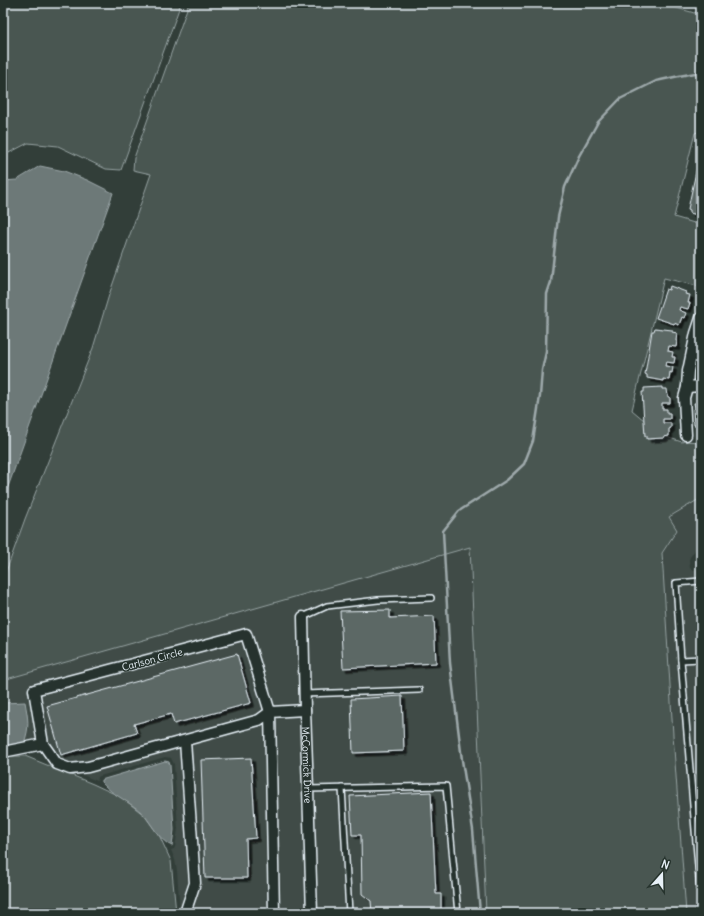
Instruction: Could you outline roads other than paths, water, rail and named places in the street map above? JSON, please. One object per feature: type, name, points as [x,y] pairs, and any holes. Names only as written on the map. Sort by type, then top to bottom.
[{"type":"street","points":[[686,435],[684,404],[688,371],[694,341],[701,318]]},
{"type":"street","points":[[687,387],[701,386]]},
{"type":"street","name":"McCormick Drive","points":[[302,617],[312,913]]},
{"type":"street","name":"Carlson Circle","points":[[274,913],[270,712],[246,634],[34,690],[43,744],[57,764],[70,769],[88,767],[259,720],[270,712],[305,710]]},
{"type":"street","points":[[185,741],[195,883],[185,913]]},
{"type":"street","points":[[3,752],[43,744]]},
{"type":"lane","points":[[701,581],[676,583],[701,903]]},
{"type":"lane","points":[[302,617],[327,606],[378,600],[431,598]]},
{"type":"lane","points":[[681,660],[701,659]]},
{"type":"lane","points":[[304,694],[419,690]]},
{"type":"lane","points":[[308,789],[446,786],[458,913]]},
{"type":"lane","points":[[342,788],[349,913]]},
{"type":"waterway","points":[[480,913],[473,830],[462,760],[450,663],[443,531],[459,511],[507,480],[524,464],[533,441],[540,396],[542,370],[546,352],[547,294],[551,282],[558,217],[565,187],[579,156],[598,122],[620,99],[656,81],[701,72]]}]
